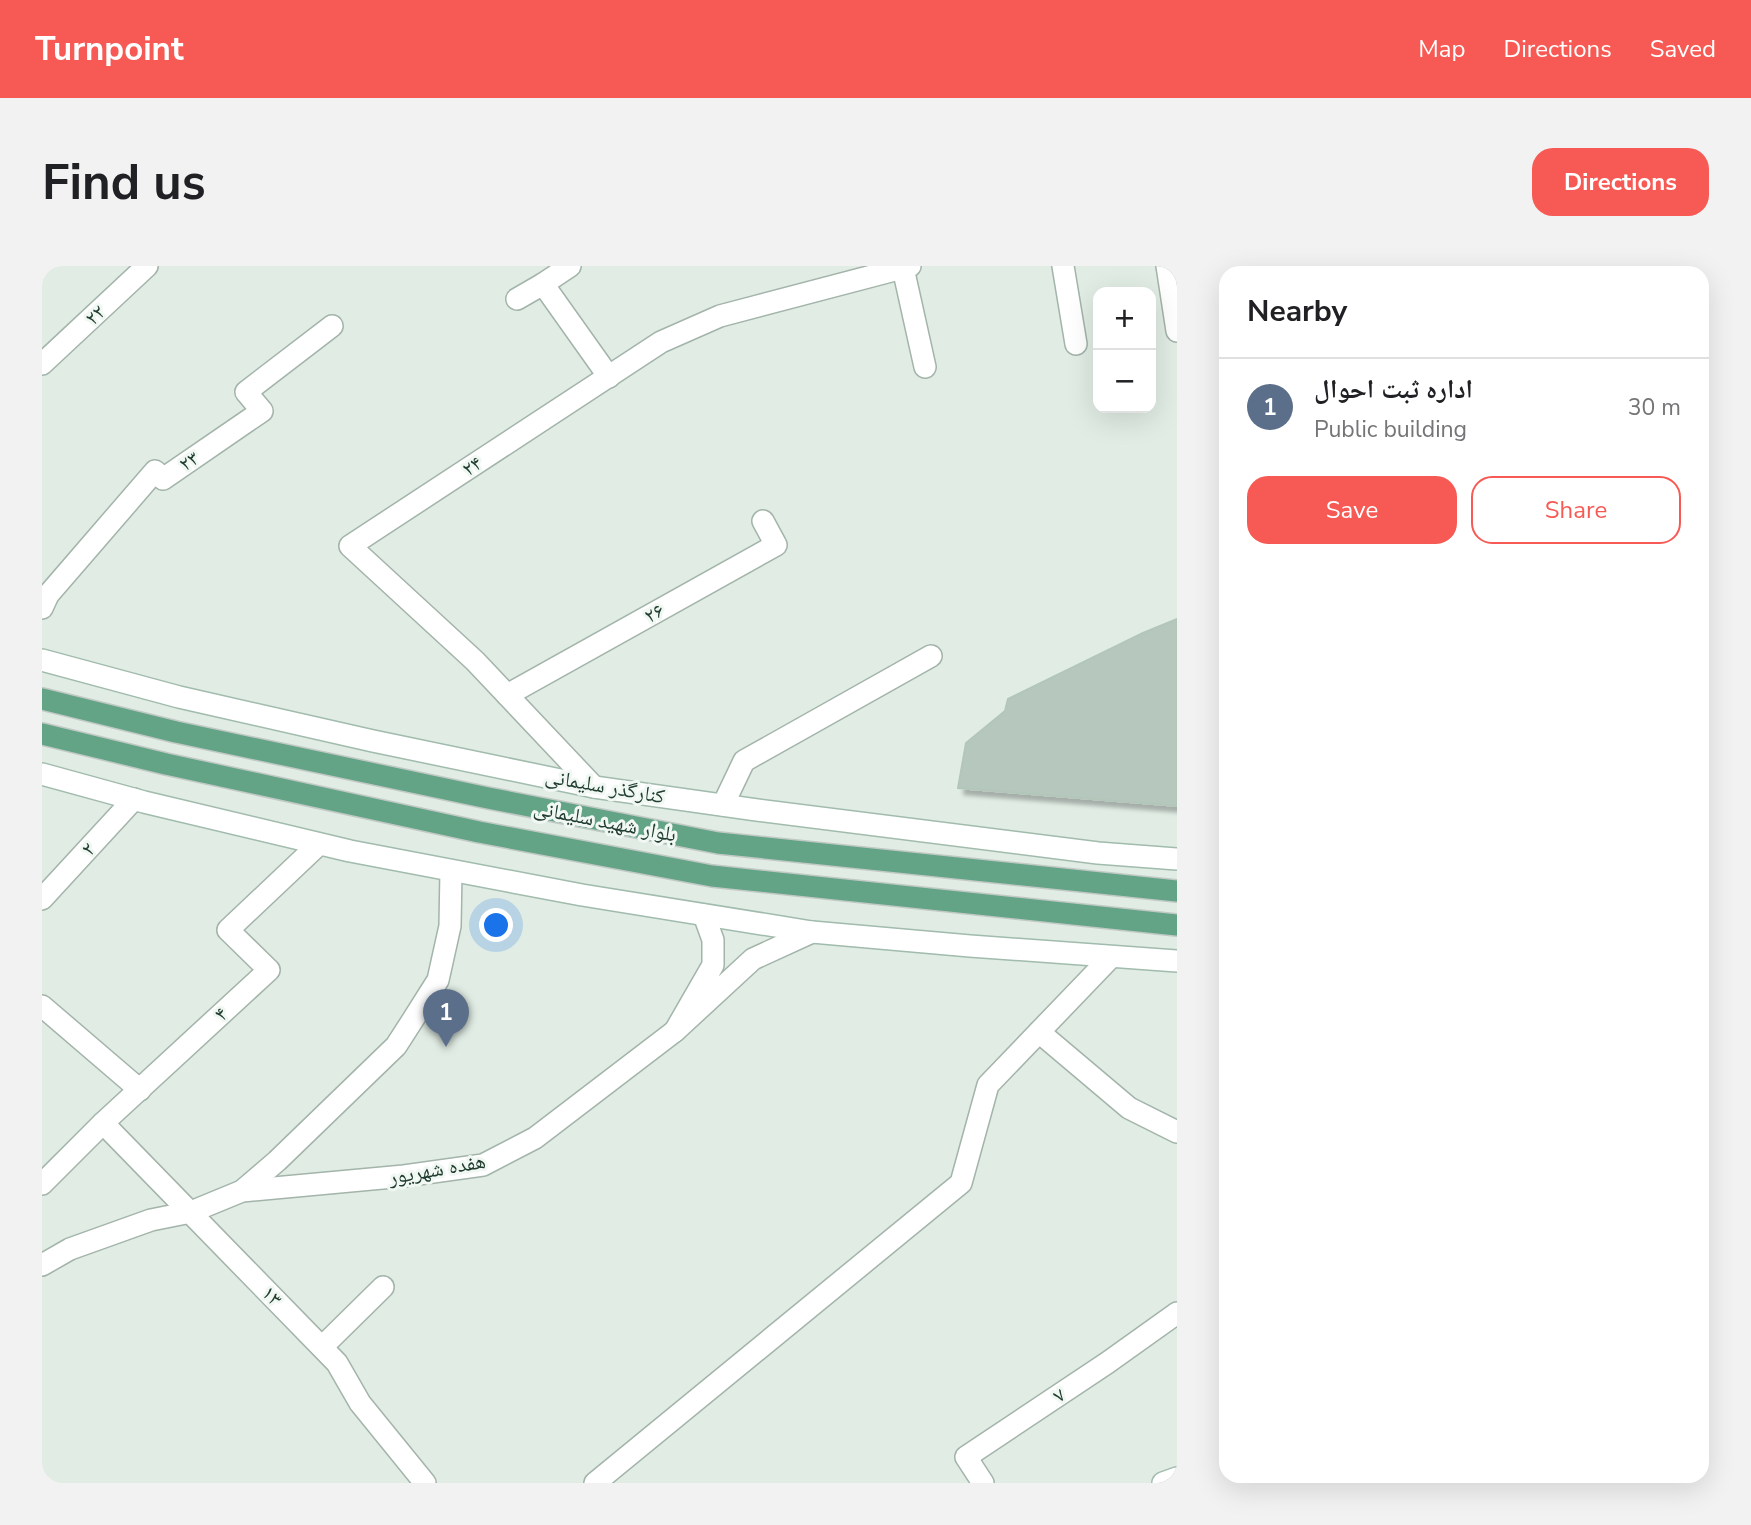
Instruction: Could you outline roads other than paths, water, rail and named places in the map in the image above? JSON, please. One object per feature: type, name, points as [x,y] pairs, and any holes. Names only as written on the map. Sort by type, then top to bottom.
[{"type":"main road","name":"بلوار شهید سلیمانی","points":[[42,699],[231,744],[488,798],[718,842],[1177,891]]},
{"type":"main road","name":"بلوار شهید سلیمانی","points":[[42,734],[465,829],[712,876],[1177,925]]},
{"type":"street","name":"۲۲","points":[[42,364],[147,266]]},
{"type":"street","points":[[517,299],[570,266]]},
{"type":"street","points":[[1063,266],[1076,344]]},
{"type":"street","points":[[1167,266],[1177,331]]},
{"type":"street","points":[[906,267],[925,367]]},
{"type":"street","name":"۲۴","points":[[594,787],[475,661],[350,546],[662,342],[720,316],[877,270],[906,267]]},
{"type":"street","points":[[543,284],[608,377]]},
{"type":"street","name":"۲۳","points":[[42,608],[48,595],[155,471],[163,479],[262,411],[246,392],[332,326]]},
{"type":"street","name":"۲۶","points":[[507,695],[776,545],[763,521]]},
{"type":"street","points":[[723,805],[744,761],[931,656]]},
{"type":"street","name":"کنارگذر سلیمانی","points":[[42,660],[179,697],[594,787],[1098,853],[1177,859]]},
{"type":"street","points":[[42,774],[319,844],[582,895],[812,932],[1177,961]]},
{"type":"street","name":"۲","points":[[42,900],[134,799]]},
{"type":"street","name":"۴","points":[[42,1184],[103,1123],[269,970],[228,930],[319,844]]},
{"type":"street","name":"هفده شهریور","points":[[242,1191],[277,1161],[396,1046],[438,980],[450,926],[451,871]]},
{"type":"street","points":[[675,1031],[713,965],[713,940],[704,915]]},
{"type":"street","name":"هفده شهریور","points":[[42,1265],[70,1249],[151,1220],[191,1212],[242,1191],[404,1176],[483,1165],[535,1138],[675,1031],[753,959],[812,932]]},
{"type":"street","points":[[595,1483],[961,1183],[988,1085],[1111,957]]},
{"type":"street","points":[[42,1006],[140,1090]]},
{"type":"street","points":[[1039,1032],[1129,1108],[1177,1132]]},
{"type":"street","name":"۱۳","points":[[103,1123],[337,1363],[360,1403],[425,1483]]},
{"type":"street","points":[[321,1347],[383,1287]]},
{"type":"street","name":"۷","points":[[983,1483],[966,1457],[1107,1363],[1177,1312]]},
{"type":"street","points":[[1163,1483],[1177,1478]]},
{"type":"place","name":"اداره ثبت احوال","points":[[446,1047]]}]
